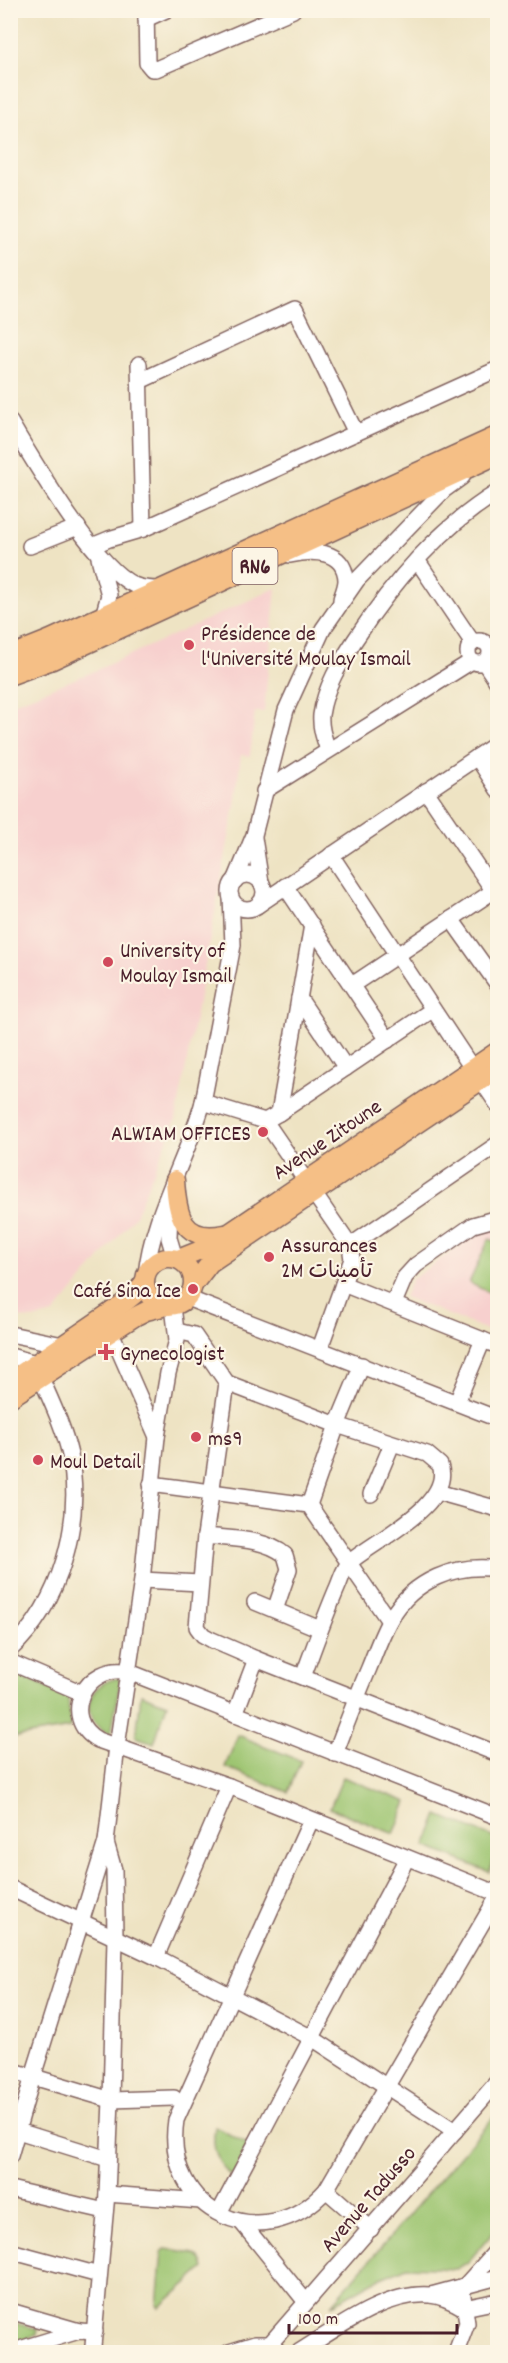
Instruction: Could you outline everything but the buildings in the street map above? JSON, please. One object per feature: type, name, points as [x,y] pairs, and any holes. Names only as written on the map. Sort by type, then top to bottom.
[{"type":"highway","name":"RN6","points":[[10,657],[498,437]]},
{"type":"highway","name":"RN6","points":[[10,674],[51,659],[492,456]]},
{"type":"main road","name":"Avenue Zitoune","points":[[180,1299],[210,1263],[310,1187],[476,1074],[498,1051]]},
{"type":"main road","name":"Avenue Zitoune","points":[[476,1074],[498,1069]]},
{"type":"main road","points":[[173,1187],[177,1207],[186,1226],[192,1231],[207,1236],[229,1233]]},
{"type":"main road","name":"Avenue Zitoune","points":[[176,1259],[198,1251],[310,1187]]},
{"type":"main road","points":[[10,1398],[63,1345],[134,1295],[154,1263],[160,1259],[176,1259],[190,1270],[180,1299]]},
{"type":"main road","points":[[145,1278],[148,1295],[160,1305],[180,1299]]},
{"type":"main road","points":[[10,1381],[38,1371],[146,1311],[180,1299]]},
{"type":"street","points":[[166,10],[146,15],[147,63],[152,69],[293,10]]},
{"type":"street","points":[[140,381],[295,309],[356,434]]},
{"type":"street","points":[[139,364],[143,529]]},
{"type":"street","points":[[95,549],[109,539],[143,529],[498,369]]},
{"type":"street","points":[[10,422],[78,527],[95,549],[123,579],[136,586],[163,589]]},
{"type":"street","points":[[145,1278],[152,1237],[173,1187],[203,1102],[233,945],[231,892],[254,835],[286,710],[294,691],[323,629],[357,580],[444,490],[492,456]]},
{"type":"street","points":[[328,750],[321,727],[321,713],[337,667],[378,604],[449,527],[497,494]]},
{"type":"street","points":[[30,546],[78,527]]},
{"type":"street","points":[[95,549],[108,587],[107,605],[103,616]]},
{"type":"street","points":[[271,559],[319,551],[329,555],[343,569],[346,580],[341,602]]},
{"type":"street","points":[[417,561],[483,650],[498,682]]},
{"type":"street","points":[[264,791],[483,650]]},
{"type":"street","points":[[231,897],[238,906],[243,908],[256,906],[498,743]]},
{"type":"street","points":[[477,757],[498,790]]},
{"type":"street","points":[[352,986],[496,889],[426,791]]},
{"type":"street","points":[[233,945],[264,894],[254,835]]},
{"type":"street","points":[[331,855],[432,1010],[498,1105]]},
{"type":"street","points":[[235,881],[248,875],[269,890],[281,889]]},
{"type":"street","points":[[281,889],[312,926],[387,1040]]},
{"type":"street","points":[[451,919],[498,985]]},
{"type":"street","points":[[279,1113],[312,926]]},
{"type":"street","points":[[299,998],[346,1068]]},
{"type":"street","points":[[265,1121],[432,1010]]},
{"type":"street","points":[[203,1102],[265,1121],[350,1246],[353,1256],[320,1348]]},
{"type":"street","points":[[350,1246],[498,1144]]},
{"type":"street","points":[[173,1187],[169,1238],[176,1259]]},
{"type":"street","points":[[394,1303],[405,1277],[416,1265],[473,1225],[498,1218]]},
{"type":"street","points":[[344,1284],[498,1346]]},
{"type":"street","points":[[10,2156],[106,1842],[117,1746],[142,1580],[157,1437],[168,1373],[177,1340],[180,1299],[320,1348],[498,1419]]},
{"type":"street","points":[[177,1331],[194,1335],[227,1383],[337,1425],[427,1454],[437,1460],[442,1471],[437,1492],[410,1520],[348,1563],[320,1629],[303,1677]]},
{"type":"street","points":[[111,1332],[157,1437]]},
{"type":"street","points":[[10,1650],[30,1630],[48,1601],[63,1561],[71,1527],[73,1493],[70,1455],[60,1421],[38,1371],[14,1357],[16,1335],[63,1345]]},
{"type":"street","points":[[457,1402],[483,1340]]},
{"type":"street","points":[[309,1505],[337,1425],[362,1365]]},
{"type":"street","points":[[227,1383],[205,1536],[197,1626],[199,1630],[212,1640],[256,1659],[498,1754]]},
{"type":"street","points":[[371,1494],[392,1444]]},
{"type":"street","points":[[151,1484],[309,1505],[390,1621]]},
{"type":"street","points":[[437,1492],[498,1509]]},
{"type":"street","points":[[205,1536],[264,1545],[275,1548],[285,1555],[289,1569],[275,1610]]},
{"type":"street","points":[[335,1754],[356,1698],[390,1621],[401,1603],[439,1575],[470,1568],[498,1569]]},
{"type":"street","points":[[142,1580],[200,1583]]},
{"type":"street","points":[[255,1602],[320,1629]]},
{"type":"street","points":[[235,1714],[256,1659]]},
{"type":"street","points":[[10,1662],[82,1693]]},
{"type":"street","points":[[243,2224],[283,2220],[301,2212],[326,2190],[498,1895],[229,1786],[90,1735],[83,1726],[79,1714],[82,1693],[90,1681],[100,1674],[111,1671],[129,1672],[498,1817]]},
{"type":"street","points":[[156,1957],[229,1786]]},
{"type":"street","points":[[306,2302],[243,2224],[219,2213],[192,2192],[178,2167],[175,2142],[176,2120],[311,1820]]},
{"type":"street","points":[[95,2352],[93,2346],[107,2194],[115,1938],[114,1870],[106,1842]]},
{"type":"street","points":[[219,2213],[407,1858]]},
{"type":"street","points":[[10,1888],[156,1957],[312,2038],[455,2131]]},
{"type":"street","points":[[10,2070],[111,2100],[174,2098]]},
{"type":"street","name":"Avenue Tadusso","points":[[271,2350],[306,2302],[498,2081]]},
{"type":"street","points":[[18,2132],[108,2159]]},
{"type":"street","points":[[10,2188],[105,2211]]},
{"type":"street","points":[[326,2190],[371,2229]]},
{"type":"street","points":[[107,2194],[201,2201]]},
{"type":"street","points":[[456,2352],[467,2327],[461,2294],[465,2284],[498,2249]]},
{"type":"street","points":[[10,2251],[99,2275]]},
{"type":"street","points":[[431,2295],[465,2284],[498,2277]]},
{"type":"street","points":[[299,2352],[376,2307],[416,2295],[431,2295],[464,2308],[498,2301]]},
{"type":"street","points":[[10,2311],[79,2331],[95,2332]]},
{"type":"street","points":[[10,2352],[79,2331]]},
{"type":"street","points":[[229,2352],[255,2344],[271,2350]]},
{"type":"shaded area","name":"University of Moulay Ismail","points":[[276,588],[264,712],[255,712],[250,756],[241,755],[235,805],[176,1119],[135,1216],[54,1314],[33,1319],[11,1317],[11,704],[90,673]]},
{"type":"shaded area","points":[[493,1223],[497,1225],[497,1334],[404,1297],[412,1279]]},
{"type":"green space","points":[[489,1239],[497,1242],[497,1296],[469,1283]]},
{"type":"green space","points":[[11,1671],[68,1696],[70,1728],[11,1738]]},
{"type":"green space","points":[[119,1678],[111,1734],[100,1728],[93,1720],[90,1703],[99,1687],[107,1681]]},
{"type":"green space","points":[[141,1694],[167,1704],[154,1743],[136,1737]]},
{"type":"green space","points":[[238,1735],[301,1761],[288,1792],[225,1767]]},
{"type":"green space","points":[[343,1777],[407,1802],[394,1834],[330,1808]]},
{"type":"green space","points":[[438,1815],[497,1839],[497,1851],[489,1872],[425,1846]]},
{"type":"green space","points":[[497,2113],[497,2228],[468,2262],[457,2269],[407,2267],[374,2281],[331,2305]]},
{"type":"green space","points":[[215,2127],[248,2144],[232,2178],[216,2155]]},
{"type":"green space","points":[[165,2249],[194,2255],[202,2262],[204,2268],[159,2308],[157,2305],[162,2252]]},
{"type":"green space","points":[[10,2322],[38,2329],[37,2335],[11,2344]]},
{"type":"place","name":"Présidence de l'Université Moulay Ismail","points":[[189,645]]},
{"type":"place","name":"University of Moulay Ismail","points":[[108,962]]},
{"type":"place","name":"ALWIAM OFFICES","points":[[263,1132]]},
{"type":"place","name":"Assurances 2M تأمينات","points":[[269,1257]]},
{"type":"place","name":"Café Sina Ice","points":[[193,1289]]},
{"type":"place","name":"Gynecologist","points":[[106,1352]]},
{"type":"place","name":"ms9","points":[[196,1437]]},
{"type":"place","name":"Moul Detail","points":[[38,1460]]}]
